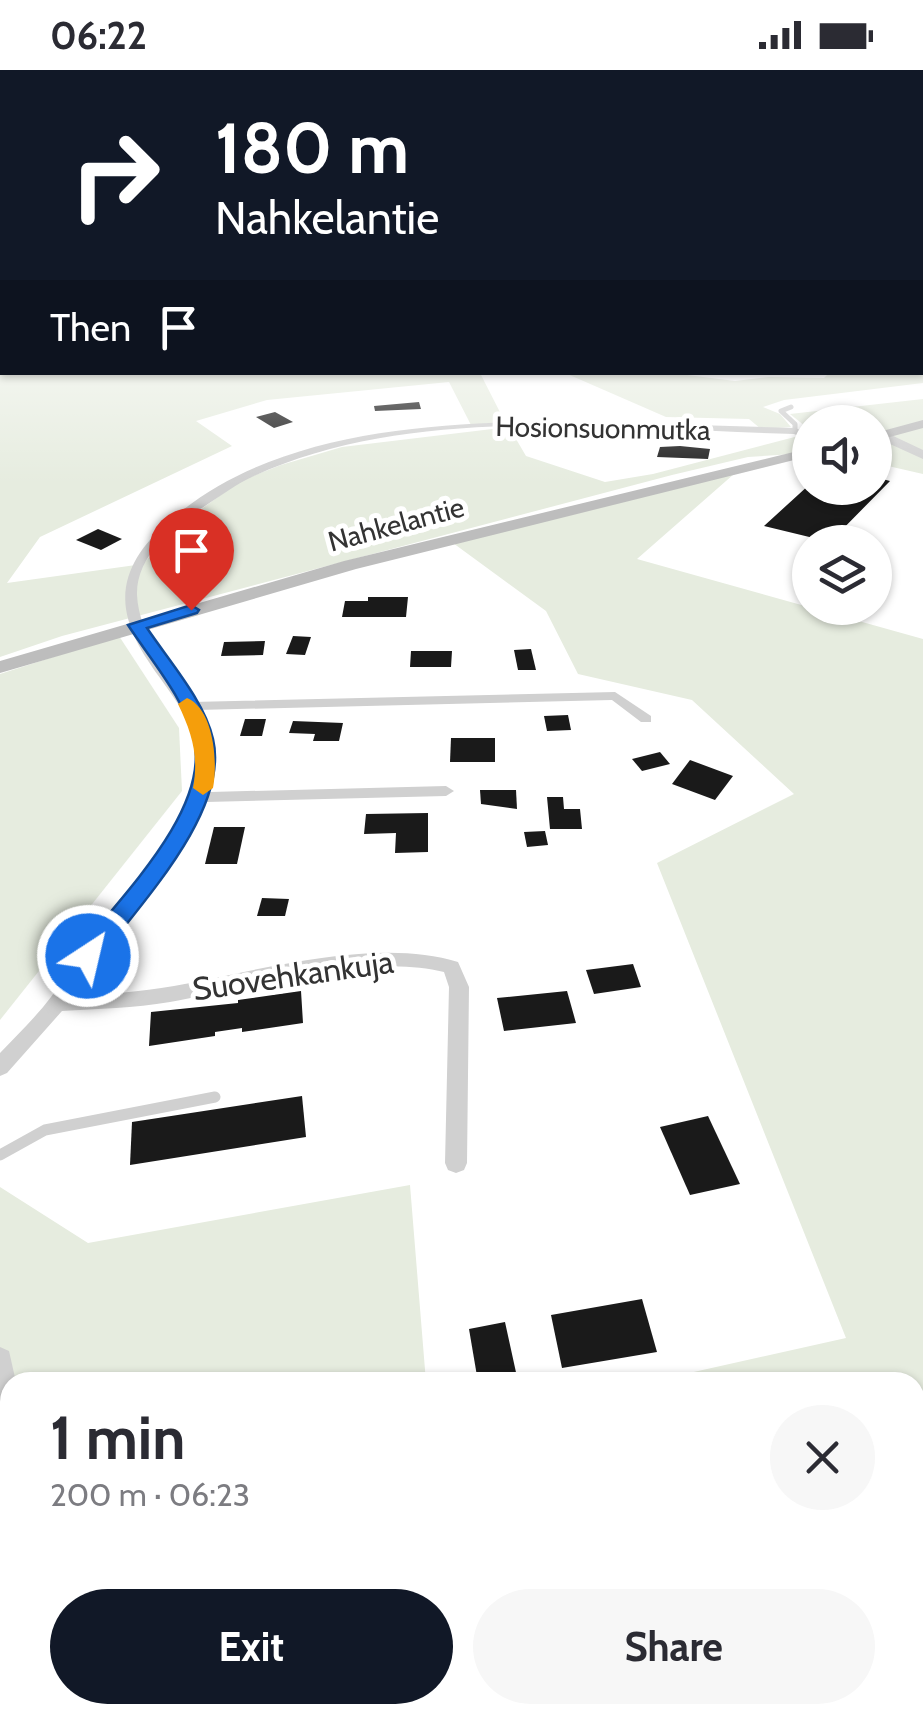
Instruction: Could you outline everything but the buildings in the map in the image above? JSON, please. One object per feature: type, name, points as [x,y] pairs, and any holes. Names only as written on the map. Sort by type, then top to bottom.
[{"type":"main road","points":[[892,432],[923,424]]},
{"type":"main road","name":"Nahkelantie","points":[[0,667],[136,625],[521,520],[792,456]]},
{"type":"street","name":"Hosionsuonmutka","points":[[136,625],[131,590],[138,565],[164,529],[231,480],[276,462],[334,445],[399,434],[531,422],[792,430]]},
{"type":"street","points":[[892,442],[923,456]]},
{"type":"street","points":[[0,1067],[56,1004],[104,932],[186,826],[201,797],[206,770],[204,738],[190,706],[136,625]]},
{"type":"street","points":[[190,706],[615,696],[646,719]]},
{"type":"street","points":[[201,797],[446,791]]},
{"type":"street","name":"Suovehkankuja","points":[[56,1004],[138,999],[388,958],[436,958],[451,966],[458,987],[456,1163]]},
{"type":"lane","points":[[791,408],[781,411],[792,421]]},
{"type":"lane","points":[[0,1155],[45,1130],[215,1097]]},
{"type":"shaded area","points":[[0,375],[481,375],[505,422],[471,425],[449,382],[267,400],[196,421],[232,446],[40,537],[7,583],[143,564],[178,526],[240,481],[342,447],[509,427],[526,456],[605,482],[653,474],[792,438],[792,454],[748,457],[672,475],[62,636],[0,657]]},
{"type":"shaded area","points":[[570,375],[687,375],[735,381],[923,375],[923,383],[784,400],[763,407],[780,414],[791,427],[761,429],[749,419],[666,417]]},
{"type":"shaded area","points":[[923,399],[923,474],[892,467],[892,405],[870,405]]},
{"type":"shaded area","points":[[734,474],[637,559],[792,602],[792,625],[873,625],[923,639],[923,1372],[694,1372],[846,1338],[657,863],[794,794],[692,700],[578,674],[546,611],[453,543]]},
{"type":"shaded area","points":[[119,636],[179,728],[182,791],[0,1020],[0,674]]},
{"type":"shaded area","points":[[410,1185],[425,1372],[0,1372],[0,1187],[88,1243]]},
{"type":"slow traffic","points":[[187,704],[204,738],[203,788]]},
{"type":"route","points":[[88,956],[186,826],[201,797],[206,770],[204,738],[190,706],[136,625],[191,610]]}]
